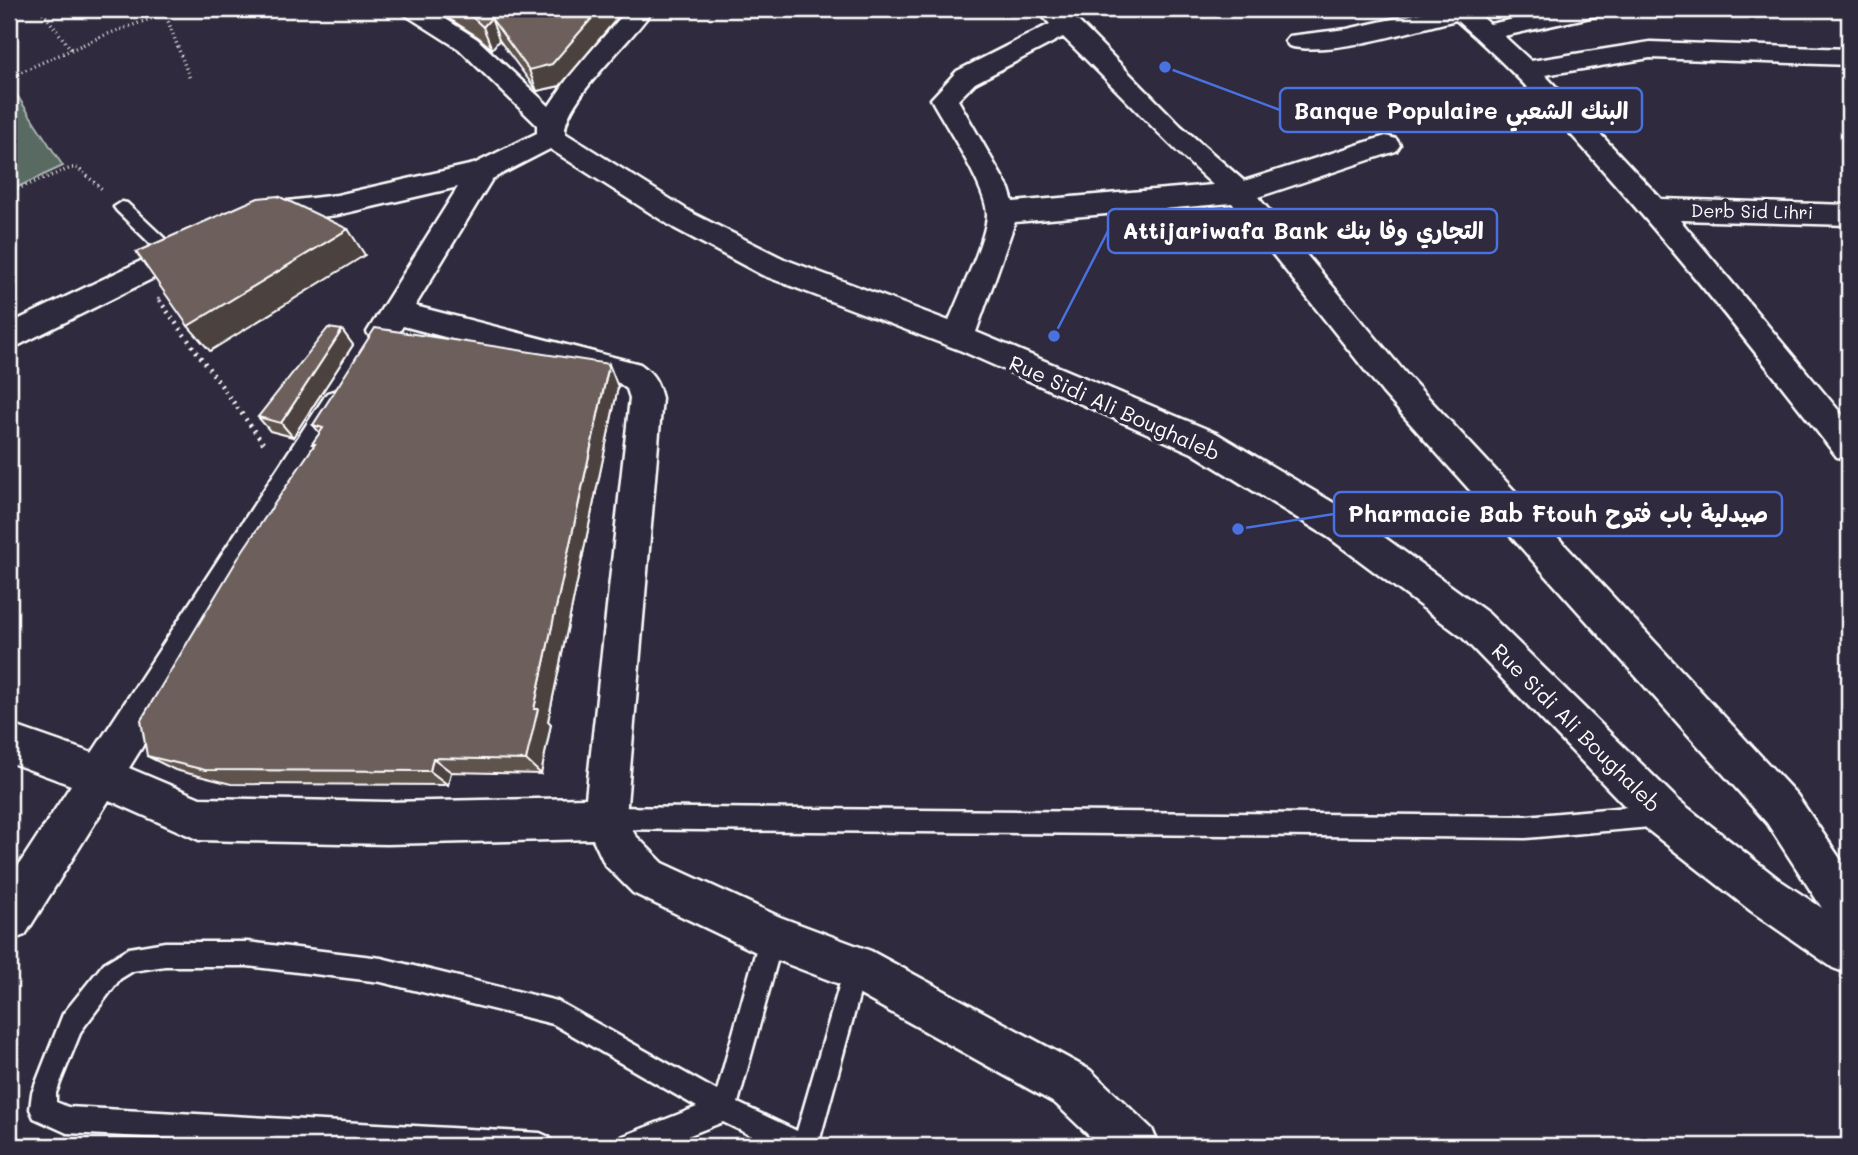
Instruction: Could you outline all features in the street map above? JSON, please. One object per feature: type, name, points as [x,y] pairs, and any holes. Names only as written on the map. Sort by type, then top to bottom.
[{"type":"street","name":"Rue Sidi Ali Boughaleb","points":[[413,9],[468,44],[551,130],[684,221],[772,267],[958,338],[1203,443],[1341,526],[1475,625],[1663,815],[1766,896],[1849,952]]},
{"type":"street","points":[[9,338],[172,255],[271,213],[337,205],[482,172],[551,130],[579,81],[640,9]]},
{"type":"street","points":[[1487,32],[1595,9]]},
{"type":"street","points":[[1298,41],[1347,37],[1459,10],[1527,70],[1654,209],[1765,340],[1849,447]]},
{"type":"street","points":[[958,338],[999,232],[1002,213],[995,189],[944,99],[966,77],[1058,17],[1171,132],[1239,193],[1395,384],[1782,809],[1849,910]]},
{"type":"street","points":[[1527,70],[1650,50],[1849,57]]},
{"type":"street","points":[[1002,213],[1239,193],[1386,145]]},
{"type":"street","points":[[9,919],[302,462],[482,172]]},
{"type":"street","name":"Derb Sid Lihri","points":[[1654,209],[1849,215]]},
{"type":"street","points":[[395,312],[629,373],[642,383],[646,398],[605,818],[620,850],[648,878],[772,936],[855,967],[1073,1087],[1135,1146]]},
{"type":"street","points":[[9,743],[101,776],[200,819],[387,823],[605,818]]},
{"type":"lane","points":[[122,207],[172,255]]},
{"type":"lane","points":[[605,818],[1526,827],[1663,815]]},
{"type":"lane","points":[[724,1109],[772,936]]},
{"type":"lane","points":[[540,1146],[67,1120],[43,1109],[44,1093],[72,1023],[112,971],[130,960],[165,954],[247,954],[381,970],[557,1013],[724,1109],[802,1146],[855,967]]},
{"type":"lane","points":[[630,1146],[724,1109]]},
{"type":"path","points":[[40,9],[71,49]]},
{"type":"path","points":[[9,77],[71,49],[178,9]]},
{"type":"path","points":[[165,13],[190,79]]},
{"type":"path","points":[[9,192],[61,170],[78,168],[122,207]]},
{"type":"path","points":[[139,272],[262,445],[302,462]]},
{"type":"green space","points":[[9,83],[63,166],[9,191]]},
{"type":"building","points":[[460,9],[600,9],[552,64],[529,70],[491,18],[483,27]]},
{"type":"building","points":[[278,196],[348,229],[188,326],[136,252],[258,198]]},
{"type":"building","points":[[328,328],[342,330],[281,423],[258,417]]},
{"type":"building","points":[[375,328],[609,364],[534,709],[538,709],[526,760],[433,758],[430,771],[205,770],[147,756],[141,720],[243,550],[315,444],[312,444],[323,428],[313,425]]},
{"type":"place","name":"Banque Populaire البنك الشعبي","points":[[1165,67]]},
{"type":"place","name":"Attijariwafa Bank التجاري وفا بنك","points":[[1054,336]]},
{"type":"place","name":"Pharmacie Bab Ftouh صيدلية باب فتوح","points":[[1238,529]]}]
